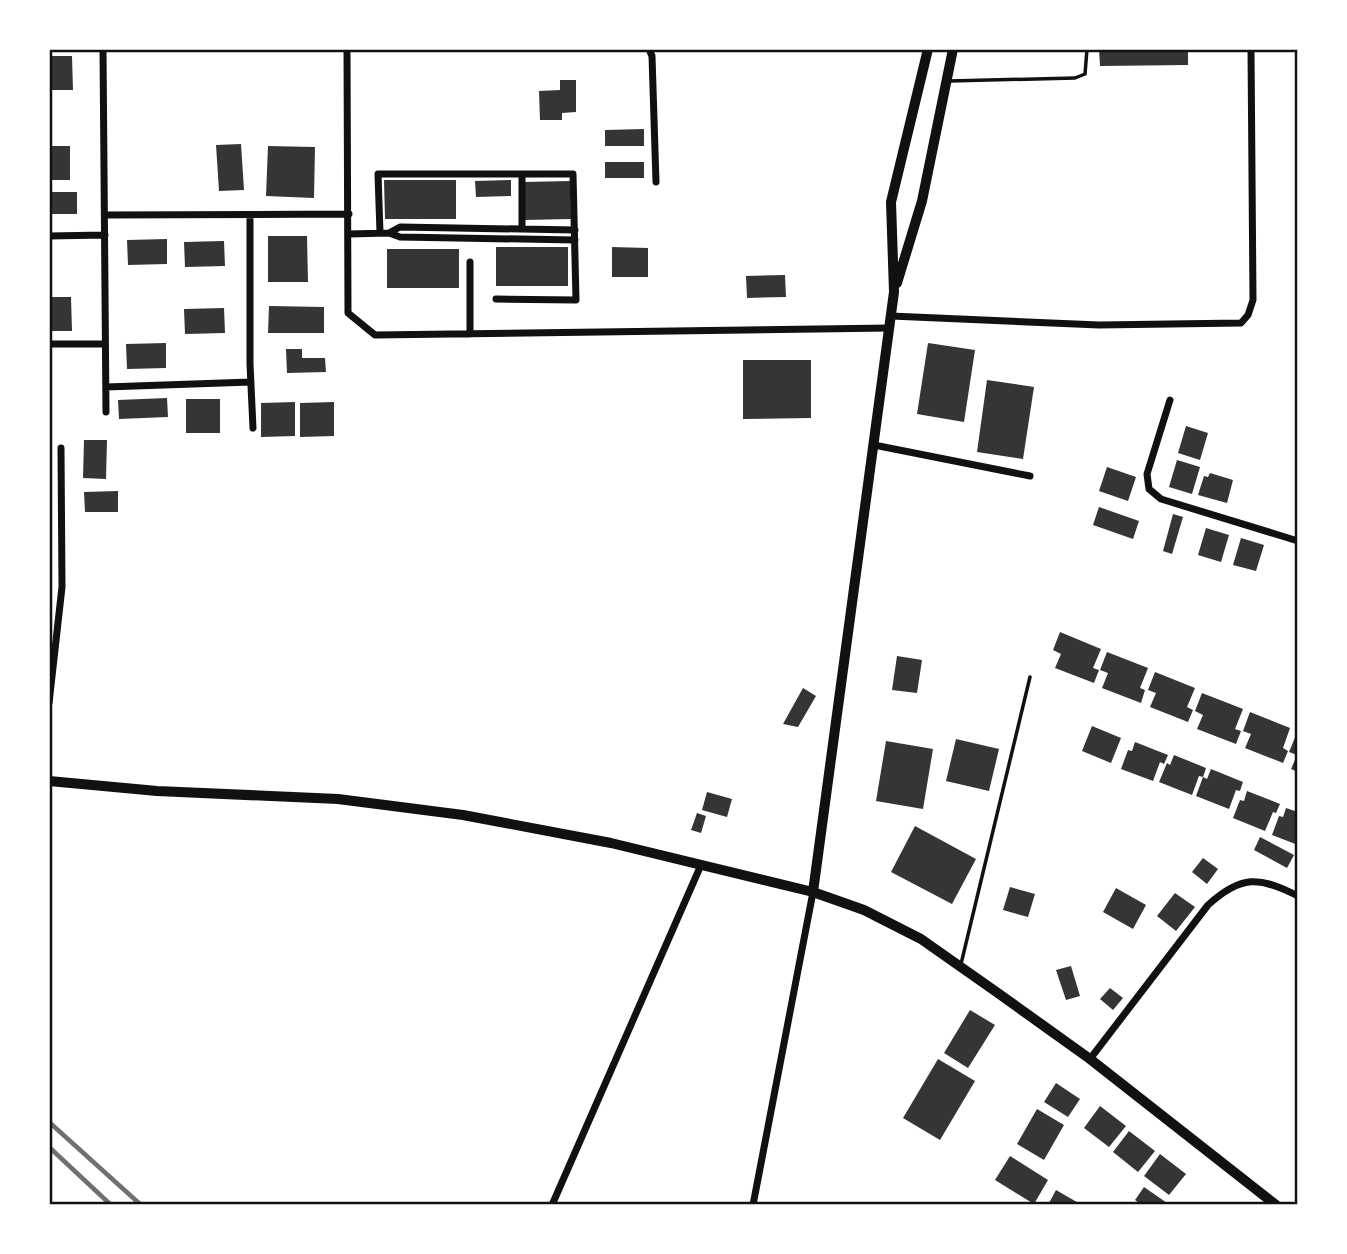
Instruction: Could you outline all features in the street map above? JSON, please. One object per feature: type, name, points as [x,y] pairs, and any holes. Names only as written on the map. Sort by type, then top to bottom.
[{"type":"street","points":[[103,49],[106,412]]},
{"type":"street","points":[[347,49],[348,313],[375,335],[890,328]]},
{"type":"street","points":[[649,49],[652,56],[656,182]]},
{"type":"street","points":[[753,1205],[813,892],[890,328],[894,292],[891,202],[928,49]]},
{"type":"street","points":[[894,292],[922,201],[953,49]]},
{"type":"street","points":[[891,316],[1099,325],[1241,323],[1248,316],[1253,300],[1251,49]]},
{"type":"street","points":[[380,233],[378,174],[573,174],[576,300],[496,299]]},
{"type":"street","points":[[522,174],[522,229]]},
{"type":"street","points":[[105,215],[348,214]]},
{"type":"street","points":[[250,215],[253,428]]},
{"type":"street","points":[[389,233],[400,227],[575,229]]},
{"type":"street","points":[[349,234],[575,240]]},
{"type":"street","points":[[49,236],[104,235]]},
{"type":"street","points":[[470,262],[470,334]]},
{"type":"street","points":[[49,344],[106,344]]},
{"type":"street","points":[[106,387],[251,382]]},
{"type":"street","points":[[1170,400],[1147,474],[1149,489],[1161,499],[1298,541]]},
{"type":"street","points":[[874,445],[1030,476]]},
{"type":"street","points":[[49,703],[62,587],[61,448]]},
{"type":"street","points":[[49,780],[157,791],[338,799],[463,815],[611,843],[813,892],[864,909],[920,939],[1090,1059],[1276,1205]]},
{"type":"street","points":[[552,1205],[701,865]]},
{"type":"street","points":[[1090,1059],[1208,905],[1226,888],[1253,881],[1281,887],[1298,896]]},
{"type":"lane","points":[[947,80],[1075,78],[1085,74],[1087,49]]},
{"type":"lane","points":[[961,967],[1030,677]]},
{"type":"building","points":[[1099,49],[1188,49],[1188,65],[1100,66]]},
{"type":"building","points":[[49,56],[72,56],[73,90],[49,90]]},
{"type":"building","points":[[560,80],[576,80],[576,112],[562,113],[562,120],[540,120],[539,91],[560,90]]},
{"type":"building","points":[[644,129],[644,146],[605,146],[605,130]]},
{"type":"building","points":[[241,144],[244,190],[219,191],[216,145]]},
{"type":"building","points":[[49,146],[70,146],[70,180],[49,180]]},
{"type":"building","points":[[268,146],[315,147],[314,198],[266,196]]},
{"type":"building","points":[[605,162],[644,162],[644,178],[605,178]]},
{"type":"building","points":[[384,180],[456,180],[456,219],[385,219]]},
{"type":"building","points":[[511,180],[511,196],[476,197],[475,181]]},
{"type":"building","points":[[570,181],[571,219],[524,220],[523,182]]},
{"type":"building","points":[[49,192],[77,192],[77,214],[49,214]]},
{"type":"building","points":[[268,236],[307,236],[308,282],[268,282]]},
{"type":"building","points":[[167,239],[167,264],[128,265],[127,240]]},
{"type":"building","points":[[224,241],[225,266],[185,267],[184,242]]},
{"type":"building","points":[[496,247],[568,247],[568,286],[496,286]]},
{"type":"building","points":[[612,247],[648,248],[648,277],[612,277]]},
{"type":"building","points":[[387,249],[459,249],[459,288],[387,288]]},
{"type":"building","points":[[785,275],[786,297],[747,298],[746,276]]},
{"type":"building","points":[[49,297],[71,297],[72,331],[49,331]]},
{"type":"building","points":[[269,306],[324,307],[324,333],[268,333]]},
{"type":"building","points":[[224,308],[225,333],[185,334],[184,309]]},
{"type":"building","points":[[166,343],[166,368],[127,369],[126,344]]},
{"type":"building","points":[[928,343],[975,350],[964,422],[917,414]]},
{"type":"building","points":[[286,349],[302,349],[302,358],[325,358],[326,372],[287,373]]},
{"type":"building","points":[[743,360],[811,360],[811,418],[743,419]]},
{"type":"building","points":[[987,380],[1034,387],[1023,459],[977,452]]},
{"type":"building","points":[[167,398],[168,417],[119,419],[118,400]]},
{"type":"building","points":[[186,399],[220,399],[220,433],[186,433]]},
{"type":"building","points":[[295,402],[295,436],[261,437],[261,403]]},
{"type":"building","points":[[334,402],[334,436],[300,437],[300,403]]},
{"type":"building","points":[[1186,426],[1208,433],[1200,460],[1178,453]]},
{"type":"building","points":[[84,440],[107,440],[106,479],[83,478]]},
{"type":"building","points":[[1177,460],[1200,467],[1192,494],[1169,487]]},
{"type":"building","points":[[1107,467],[1136,477],[1128,501],[1099,491]]},
{"type":"building","points":[[1210,473],[1233,480],[1227,503],[1198,495],[1204,476],[1208,477]]},
{"type":"building","points":[[118,491],[118,512],[85,512],[84,492]]},
{"type":"building","points":[[1099,507],[1139,521],[1133,539],[1093,525]]},
{"type":"building","points":[[1173,514],[1183,517],[1172,554],[1163,551]]},
{"type":"building","points":[[1206,528],[1229,535],[1221,562],[1198,555]]},
{"type":"building","points":[[1241,538],[1264,545],[1256,571],[1233,565]]},
{"type":"building","points":[[1060,632],[1101,649],[1093,668],[1099,670],[1094,683],[1055,668],[1061,654],[1053,650]]},
{"type":"building","points":[[1107,652],[1148,668],[1140,688],[1145,690],[1141,703],[1102,688],[1108,673],[1100,670]]},
{"type":"building","points":[[897,656],[922,660],[917,693],[892,690]]},
{"type":"building","points":[[1155,672],[1195,688],[1187,707],[1193,710],[1188,722],[1150,707],[1156,693],[1148,690]]},
{"type":"building","points":[[803,688],[816,696],[798,727],[783,724]]},
{"type":"building","points":[[1202,693],[1243,709],[1235,729],[1241,731],[1236,744],[1197,729],[1203,715],[1195,711]]},
{"type":"building","points":[[1250,712],[1290,728],[1283,748],[1288,751],[1283,763],[1245,748],[1251,734],[1243,731]]},
{"type":"building","points":[[1092,726],[1121,738],[1111,763],[1082,751]]},
{"type":"building","points":[[1298,730],[1298,772],[1291,769],[1297,755],[1289,752]]},
{"type":"building","points":[[956,739],[999,749],[989,791],[946,781]]},
{"type":"building","points":[[886,741],[933,749],[923,809],[876,801]]},
{"type":"building","points":[[1135,742],[1168,755],[1164,764],[1160,762],[1153,781],[1121,769],[1128,750],[1132,751]]},
{"type":"building","points":[[1174,755],[1206,768],[1203,777],[1199,776],[1192,795],[1159,782],[1167,763],[1170,765]]},
{"type":"building","points":[[1211,769],[1243,782],[1240,791],[1236,790],[1229,809],[1196,796],[1203,777],[1207,779]]},
{"type":"building","points":[[1247,791],[1280,804],[1276,813],[1273,812],[1265,831],[1233,818]]},
{"type":"building","points":[[707,792],[732,799],[727,817],[702,810]]},
{"type":"building","points":[[1286,808],[1298,812],[1298,845],[1272,835],[1279,816],[1283,817]]},
{"type":"building","points":[[697,813],[706,816],[701,833],[691,830]]},
{"type":"building","points":[[915,826],[976,859],[952,904],[891,872]]},
{"type":"building","points":[[1260,837],[1294,855],[1287,868],[1254,850]]},
{"type":"building","points":[[1203,858],[1218,869],[1207,884],[1192,872]]},
{"type":"building","points":[[1010,887],[1035,894],[1028,917],[1003,910]]},
{"type":"building","points":[[1116,888],[1146,905],[1133,929],[1103,912]]},
{"type":"building","points":[[1175,893],[1195,907],[1176,931],[1157,916]]},
{"type":"building","points":[[1071,966],[1080,996],[1066,1000],[1056,970]]},
{"type":"building","points":[[1110,988],[1123,998],[1113,1010],[1100,999]]},
{"type":"building","points":[[970,1010],[995,1025],[968,1068],[944,1053]]},
{"type":"building","points":[[938,1059],[975,1081],[940,1140],[903,1118]]},
{"type":"building","points":[[1056,1083],[1080,1099],[1068,1117],[1044,1102]]},
{"type":"building","points":[[1100,1106],[1126,1126],[1109,1147],[1084,1128]]},
{"type":"building","points":[[1037,1109],[1064,1125],[1044,1160],[1017,1144]]},
{"type":"building","points":[[1129,1131],[1155,1151],[1138,1172],[1113,1152]]},
{"type":"building","points":[[1160,1154],[1186,1174],[1169,1195],[1144,1176]]},
{"type":"building","points":[[1010,1156],[1048,1180],[1034,1204],[995,1180]]},
{"type":"building","points":[[1144,1187],[1167,1203],[1142,1205],[1135,1200]]},
{"type":"building","points":[[1056,1190],[1082,1205],[1048,1205]]},
{"type":"railway","points":[[49,1122],[141,1205]]},
{"type":"railway","points":[[49,1147],[111,1205]]}]
